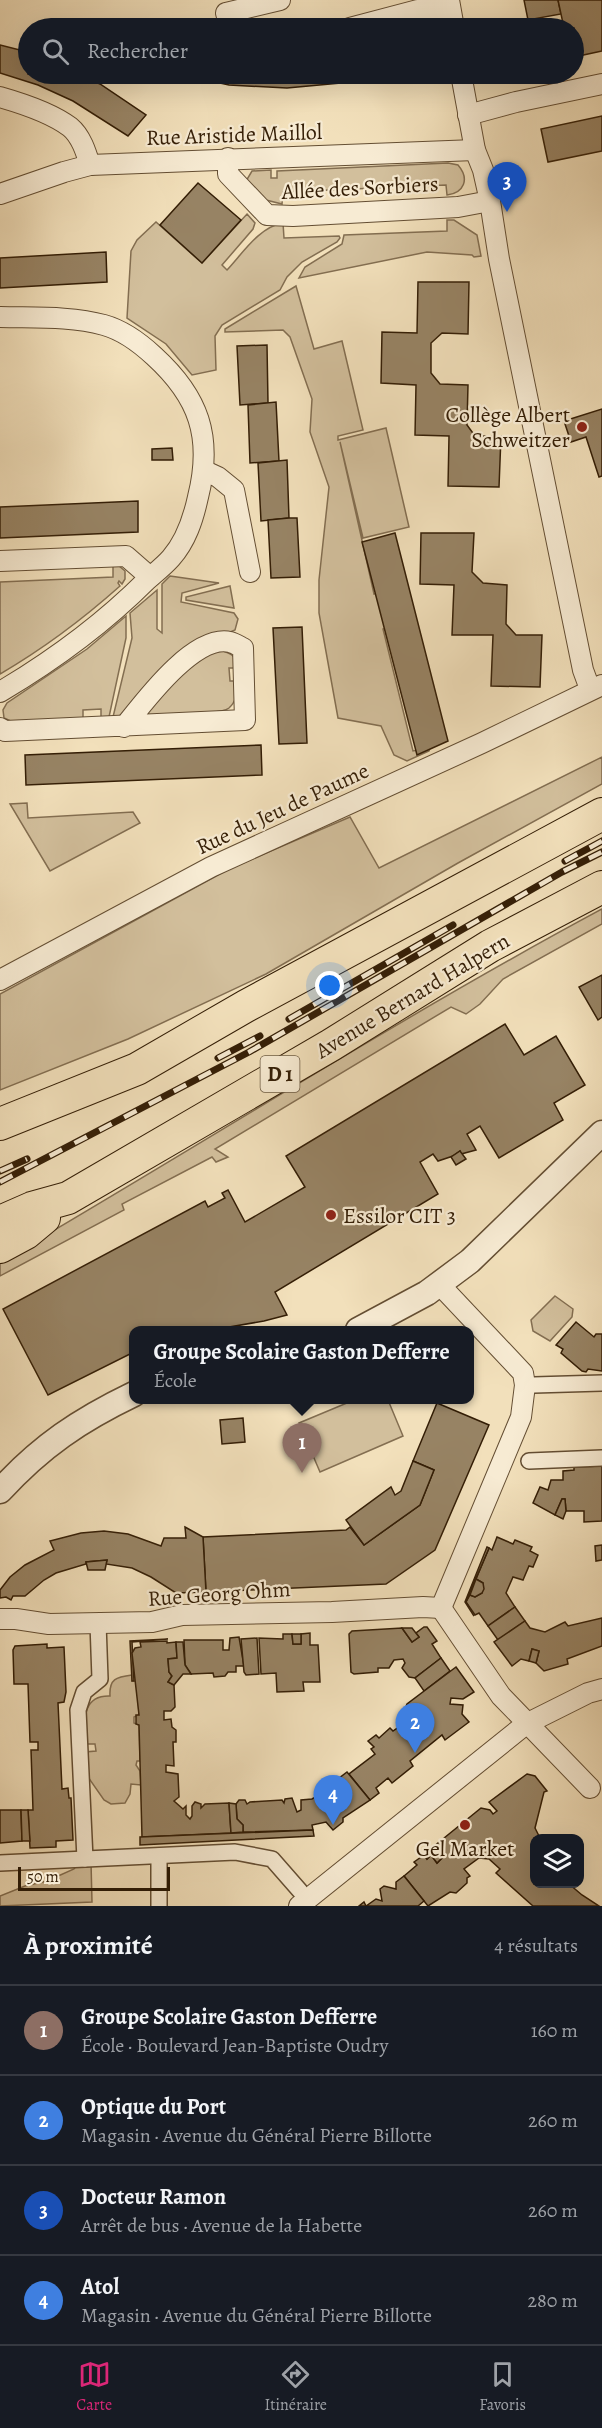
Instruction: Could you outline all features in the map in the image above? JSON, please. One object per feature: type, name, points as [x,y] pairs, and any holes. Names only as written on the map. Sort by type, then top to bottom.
[{"type":"highway","points":[[1,1124],[136,1069],[246,1006],[602,814]]},
{"type":"highway","name":"Avenue Bernard Halpern","points":[[0,1222],[68,1198],[331,1045],[490,946],[602,887]]},
{"type":"highway","points":[[0,1247],[26,1233],[68,1198]]},
{"type":"street","points":[[227,18],[226,13],[280,0]]},
{"type":"street","points":[[388,18],[449,4]]},
{"type":"street","points":[[463,84],[475,150],[483,170],[490,201],[499,259],[583,670],[596,687]]},
{"type":"street","points":[[468,116],[516,102],[602,84]]},
{"type":"street","points":[[0,97],[18,102],[71,128],[83,146],[90,165]]},
{"type":"street","name":"Rue Aristide Maillol","points":[[0,195],[90,165],[475,150]]},
{"type":"street","name":"Allée des Sorbiers","points":[[228,158],[228,174],[267,215],[292,216],[458,207],[490,201]]},
{"type":"street","points":[[0,317],[72,320],[104,325],[121,332],[147,350],[165,366],[187,392],[203,435],[205,471],[192,525],[171,558],[117,610],[40,669],[0,692]]},
{"type":"street","points":[[205,471],[218,477],[234,490],[249,572]]},
{"type":"street","points":[[0,561],[126,556],[150,577]]},
{"type":"street","points":[[0,728],[5,731],[124,727],[246,720],[243,648],[228,641],[204,646],[164,677],[124,727]]},
{"type":"street","name":"Rue du Jeu de Paume","points":[[0,980],[211,867],[482,743],[596,687]]},
{"type":"street","points":[[365,1326],[440,1285],[470,1261],[602,1133]]},
{"type":"street","points":[[440,1285],[523,1373],[525,1385],[521,1417],[441,1608],[501,1696],[590,1788]]},
{"type":"street","points":[[534,1384],[602,1383]]},
{"type":"street","points":[[0,1491],[26,1462],[64,1434],[100,1411],[129,1396]]},
{"type":"street","points":[[529,1461],[602,1458]]},
{"type":"street","name":"Rue Georg Ohm","points":[[0,1619],[49,1624],[152,1622],[182,1615],[441,1608]]},
{"type":"street","points":[[85,1858],[78,1710],[84,1692],[100,1679],[98,1623]]},
{"type":"street","points":[[0,1863],[235,1852],[272,1858],[299,1899],[526,1724],[588,1693],[602,1689]]},
{"type":"street","points":[[159,1856],[159,1906]]},
{"type":"shaded area","points":[[448,163],[458,165],[464,175],[464,180],[458,191],[447,195],[446,185],[283,192],[282,204],[266,200],[246,181],[252,171],[271,170],[271,178],[277,178],[277,171]]},
{"type":"shaded area","points":[[247,214],[255,223],[253,229],[222,265],[227,270],[259,235],[274,225],[283,223],[284,238],[339,236],[340,238],[302,262],[287,277],[280,290],[222,325],[215,336],[216,370],[192,375],[166,344],[127,318],[131,251],[137,240],[156,222],[202,263]]},
{"type":"shaded area","points":[[447,220],[454,220],[477,235],[481,256],[427,252],[299,278],[305,267],[342,244],[344,235],[447,231]]},
{"type":"shaded area","points":[[296,286],[314,349],[342,341],[363,430],[338,436],[338,440],[386,428],[409,527],[363,538],[340,442],[374,594],[390,590],[399,625],[383,629],[413,751],[430,748],[429,751],[407,761],[394,755],[381,726],[338,718],[319,613],[319,580],[329,487],[310,432],[312,399],[290,337],[283,330],[225,332],[225,329]]},
{"type":"shaded area","points":[[113,566],[119,566],[125,571],[125,579],[122,584],[119,581],[118,583],[120,586],[62,633],[0,674],[0,582],[113,577]]},
{"type":"shaded area","points":[[170,576],[219,583],[182,593],[181,602],[234,613],[238,619],[235,630],[207,642],[122,715],[113,717],[132,638],[130,613],[157,590],[157,629],[162,633],[162,584]]},
{"type":"shaded area","points":[[230,586],[234,608],[186,600],[186,597]]},
{"type":"shaded area","points":[[126,616],[126,638],[109,717],[101,717],[101,709],[83,710],[83,718],[13,722],[4,718],[3,710],[7,703],[87,649]]},
{"type":"shaded area","points":[[223,651],[234,656],[238,668],[229,668],[230,681],[238,681],[235,699],[229,708],[200,714],[139,716],[186,666],[210,654]]},
{"type":"shaded area","points":[[602,757],[602,784],[458,863],[266,974],[128,1039],[0,1090],[0,994],[229,869],[350,817],[379,868]]},
{"type":"shaded area","points":[[27,803],[28,818],[133,812],[140,823],[50,871],[10,804]]},
{"type":"shaded area","points":[[602,909],[602,924],[503,979],[480,1004],[466,1014],[451,1007],[215,1149],[228,1157],[216,1162],[212,1157],[122,1204],[124,1210],[0,1276],[0,1262],[374,1038]]},
{"type":"shaded area","points":[[555,1296],[573,1309],[572,1317],[550,1341],[533,1331],[531,1320]]},
{"type":"shaded area","points":[[344,1404],[390,1404],[403,1436],[320,1472],[299,1423]]},
{"type":"shaded area","points":[[132,1675],[132,1681],[137,1681],[139,1715],[134,1717],[134,1723],[139,1725],[140,1761],[137,1761],[136,1765],[140,1771],[141,1785],[131,1784],[130,1794],[125,1803],[111,1804],[104,1800],[88,1777],[85,1752],[96,1751],[95,1744],[85,1744],[86,1712],[93,1700],[110,1696],[112,1682]]},
{"type":"shaded area","points":[[79,1862],[91,1862],[92,1902],[0,1906],[0,1896],[25,1886],[47,1881],[74,1869]]},
{"type":"building","points":[[524,0],[558,0],[561,14],[528,18]]},
{"type":"building","points":[[558,0],[602,0],[602,51],[584,55],[584,18],[562,18]]},
{"type":"building","points":[[0,45],[18,50],[18,79],[0,73]]},
{"type":"building","points":[[35,84],[100,84],[146,115],[128,136],[73,101]]},
{"type":"building","points":[[224,84],[330,84],[287,88]]},
{"type":"building","points":[[602,116],[602,151],[548,162],[541,129]]},
{"type":"building","points":[[198,183],[241,220],[202,263],[160,225]]},
{"type":"building","points":[[106,252],[107,282],[0,288],[0,258]]},
{"type":"building","points":[[418,282],[469,282],[468,334],[442,333],[431,343],[431,373],[440,384],[468,385],[467,425],[475,436],[501,436],[499,487],[448,486],[449,436],[415,435],[416,385],[381,383],[382,332],[417,333]]},
{"type":"building","points":[[267,345],[268,403],[240,405],[237,346]]},
{"type":"building","points":[[276,402],[279,461],[250,463],[248,405]]},
{"type":"building","points":[[602,409],[602,476],[599,477],[586,437],[571,442],[564,421]]},
{"type":"building","points":[[172,448],[173,460],[152,460],[152,449]]},
{"type":"building","points":[[287,460],[289,518],[261,521],[258,463]]},
{"type":"building","points":[[138,501],[138,532],[0,538],[0,507]]},
{"type":"building","points":[[297,518],[300,577],[271,578],[268,520]]},
{"type":"building","points":[[395,533],[448,741],[417,755],[362,542]]},
{"type":"building","points":[[421,533],[474,533],[472,572],[483,583],[507,585],[506,624],[516,635],[542,635],[540,687],[491,686],[493,635],[452,635],[454,585],[420,584]]},
{"type":"building","points":[[302,627],[307,743],[279,744],[273,628]]},
{"type":"building","points":[[261,745],[262,775],[26,785],[25,755]]},
{"type":"building","points":[[602,975],[602,1017],[598,1020],[579,987]]},
{"type":"building","name":"Essilor CIT 3","points":[[505,1024],[524,1055],[556,1036],[585,1085],[554,1103],[563,1120],[499,1158],[480,1126],[467,1134],[476,1150],[461,1154],[460,1151],[438,1161],[433,1154],[420,1162],[438,1194],[275,1292],[287,1315],[235,1326],[129,1326],[129,1354],[48,1395],[3,1309],[205,1201],[208,1207],[225,1198],[222,1193],[228,1190],[245,1222],[305,1187],[286,1156]]},
{"type":"building","points":[[460,1151],[466,1159],[456,1165],[451,1157]]},
{"type":"building","points":[[576,1322],[594,1337],[596,1334],[602,1334],[602,1371],[588,1369],[586,1372],[582,1371],[561,1353],[563,1349],[556,1345]]},
{"type":"building","points":[[437,1404],[489,1425],[435,1550],[386,1584],[206,1592],[203,1537],[346,1530],[350,1527],[364,1545],[420,1505],[434,1470],[413,1461]]},
{"type":"building","points":[[243,1418],[245,1442],[222,1444],[220,1420]]},
{"type":"building","points":[[413,1461],[434,1470],[420,1505],[364,1545],[346,1520],[391,1487],[395,1495],[401,1491]]},
{"type":"building","points":[[602,1466],[602,1521],[584,1522],[584,1511],[566,1511],[565,1499],[562,1499],[555,1515],[533,1503],[540,1487],[548,1490],[551,1480],[563,1480],[563,1471],[574,1470],[574,1467]]},
{"type":"building","points":[[562,1499],[565,1499],[566,1511],[563,1519],[555,1515]]},
{"type":"building","points":[[185,1527],[203,1537],[206,1592],[176,1593],[132,1568],[106,1564],[107,1560],[86,1562],[86,1564],[56,1573],[25,1596],[13,1596],[11,1600],[6,1597],[0,1598],[0,1590],[10,1577],[25,1565],[54,1550],[50,1541],[81,1533],[104,1531],[128,1534],[161,1546],[164,1538],[186,1538]]},
{"type":"building","points":[[497,1537],[513,1544],[515,1540],[532,1547],[530,1551],[538,1555],[533,1567],[529,1566],[523,1580],[513,1577],[506,1593],[515,1607],[488,1626],[479,1613],[475,1615],[466,1602],[470,1595],[475,1597],[482,1593],[483,1583],[476,1579],[489,1548],[492,1550]]},
{"type":"building","points":[[602,1545],[602,1560],[596,1561],[595,1546]]},
{"type":"building","points":[[487,1547],[489,1548],[466,1602],[474,1616],[465,1602]]},
{"type":"building","points":[[107,1560],[105,1570],[88,1570],[86,1562]]},
{"type":"building","points":[[476,1579],[483,1583],[484,1589],[475,1597],[470,1595]]},
{"type":"building","points":[[515,1607],[525,1621],[498,1640],[488,1626]]},
{"type":"building","points":[[602,1618],[602,1646],[567,1659],[568,1664],[544,1671],[536,1663],[539,1651],[532,1649],[529,1661],[521,1659],[512,1666],[494,1642],[525,1621],[530,1628],[545,1632],[565,1622],[568,1626]]},
{"type":"building","points":[[427,1627],[437,1641],[432,1644],[441,1658],[415,1678],[409,1677],[402,1668],[405,1663],[403,1659],[394,1660],[389,1668],[378,1668],[378,1672],[354,1674],[351,1672],[349,1634],[352,1631],[402,1628],[412,1642],[419,1637],[416,1633]]},
{"type":"building","points":[[402,1628],[412,1628],[419,1637],[412,1642]]},
{"type":"building","points":[[310,1633],[310,1645],[318,1645],[320,1682],[303,1682],[304,1691],[277,1692],[276,1673],[261,1674],[259,1638],[283,1639],[283,1634],[292,1634],[293,1644],[301,1644],[301,1634]]},
{"type":"building","points":[[292,1634],[301,1634],[301,1644],[293,1644]]},
{"type":"building","points":[[239,1637],[244,1666],[236,1666],[236,1672],[214,1677],[213,1673],[191,1674],[185,1665],[184,1640],[223,1640],[223,1650],[229,1650],[230,1638]]},
{"type":"building","points":[[257,1638],[259,1674],[246,1675],[241,1639]]},
{"type":"building","points":[[168,1639],[132,1642],[134,1681],[132,1681],[130,1641]]},
{"type":"building","points":[[167,1641],[167,1643],[176,1642],[177,1658],[168,1659],[169,1672],[172,1676],[168,1682],[174,1685],[175,1707],[171,1711],[164,1711],[164,1720],[171,1719],[172,1727],[176,1730],[176,1742],[173,1742],[174,1766],[166,1765],[166,1772],[178,1774],[179,1797],[174,1801],[183,1809],[186,1806],[186,1815],[190,1819],[195,1802],[201,1804],[201,1808],[205,1804],[229,1803],[231,1833],[142,1837],[139,1725],[136,1724],[136,1715],[139,1715],[132,1653],[135,1648],[141,1647],[140,1642]]},
{"type":"building","points":[[176,1642],[183,1642],[185,1665],[191,1674],[183,1674],[174,1685],[168,1682],[172,1676],[169,1672],[168,1659],[177,1658]]},
{"type":"building","points":[[47,1644],[47,1648],[64,1647],[66,1692],[64,1702],[58,1703],[62,1789],[68,1788],[69,1798],[71,1798],[73,1840],[56,1841],[56,1847],[30,1848],[28,1810],[33,1810],[31,1750],[38,1750],[38,1742],[30,1742],[28,1684],[14,1684],[13,1650],[15,1646]]},
{"type":"building","points":[[532,1649],[539,1651],[536,1663],[529,1661]]},
{"type":"building","points":[[441,1658],[450,1671],[424,1691],[415,1678]]},
{"type":"building","points":[[456,1667],[474,1692],[463,1699],[451,1698],[450,1704],[463,1705],[462,1714],[469,1722],[445,1740],[442,1735],[410,1761],[413,1766],[392,1783],[388,1778],[376,1788],[379,1793],[370,1800],[349,1774],[375,1754],[371,1749],[374,1747],[368,1741],[376,1735],[379,1738],[390,1728],[393,1731],[407,1721],[404,1712],[407,1704]]},
{"type":"building","points":[[347,1772],[370,1800],[343,1818],[343,1822],[333,1830],[326,1822],[312,1825],[313,1830],[243,1832],[243,1825],[237,1819],[236,1804],[239,1800],[245,1800],[247,1804],[282,1800],[284,1803],[285,1799],[292,1798],[297,1812],[301,1810],[301,1800],[312,1799],[319,1795],[330,1804],[325,1787],[329,1784],[334,1787],[334,1782]]},
{"type":"building","points":[[527,1774],[535,1776],[547,1791],[544,1792],[535,1828],[538,1834],[530,1834],[530,1888],[574,1888],[599,1906],[533,1906],[496,1873],[500,1869],[489,1859],[479,1858],[464,1869],[470,1876],[467,1878],[467,1883],[456,1893],[450,1892],[428,1906],[404,1876],[417,1865],[414,1862],[424,1855],[427,1859],[431,1855],[437,1863],[443,1857],[433,1847],[481,1808],[490,1810],[493,1814],[497,1811],[489,1802]]},
{"type":"building","points":[[229,1803],[236,1804],[237,1819],[243,1825],[243,1832],[231,1833]]},
{"type":"building","points":[[0,1810],[21,1810],[22,1841],[0,1843]]},
{"type":"building","points":[[21,1810],[28,1810],[30,1841],[22,1841]]},
{"type":"building","points":[[313,1830],[314,1836],[140,1845],[140,1837]]},
{"type":"building","points":[[433,1847],[443,1857],[437,1863],[431,1855],[427,1859],[424,1855]]},
{"type":"building","points":[[404,1876],[424,1901],[418,1906],[366,1906],[376,1899],[382,1901],[380,1889],[384,1886],[396,1889],[396,1882]]},
{"type":"railway","points":[[565,861],[602,841]]},
{"type":"railway","points":[[0,1182],[249,1052],[562,872],[602,852]]},
{"type":"railway","points":[[289,1019],[453,925]]},
{"type":"railway","points":[[218,1058],[260,1036]]},
{"type":"railway","points":[[0,1171],[27,1159]]},
{"type":"place","name":"Docteur Ramon","points":[[507,212]]},
{"type":"place","name":"Collège Albert Schweitzer","points":[[582,427]]},
{"type":"place","name":"Essilor CIT 3","points":[[331,1215]]},
{"type":"place","name":"Groupe Scolaire Gaston Defferre","points":[[302,1473]]},
{"type":"place","name":"Optique du Port","points":[[415,1753]]},
{"type":"place","name":"Atol","points":[[333,1825]]},
{"type":"place","name":"Gel Market","points":[[465,1825]]}]
